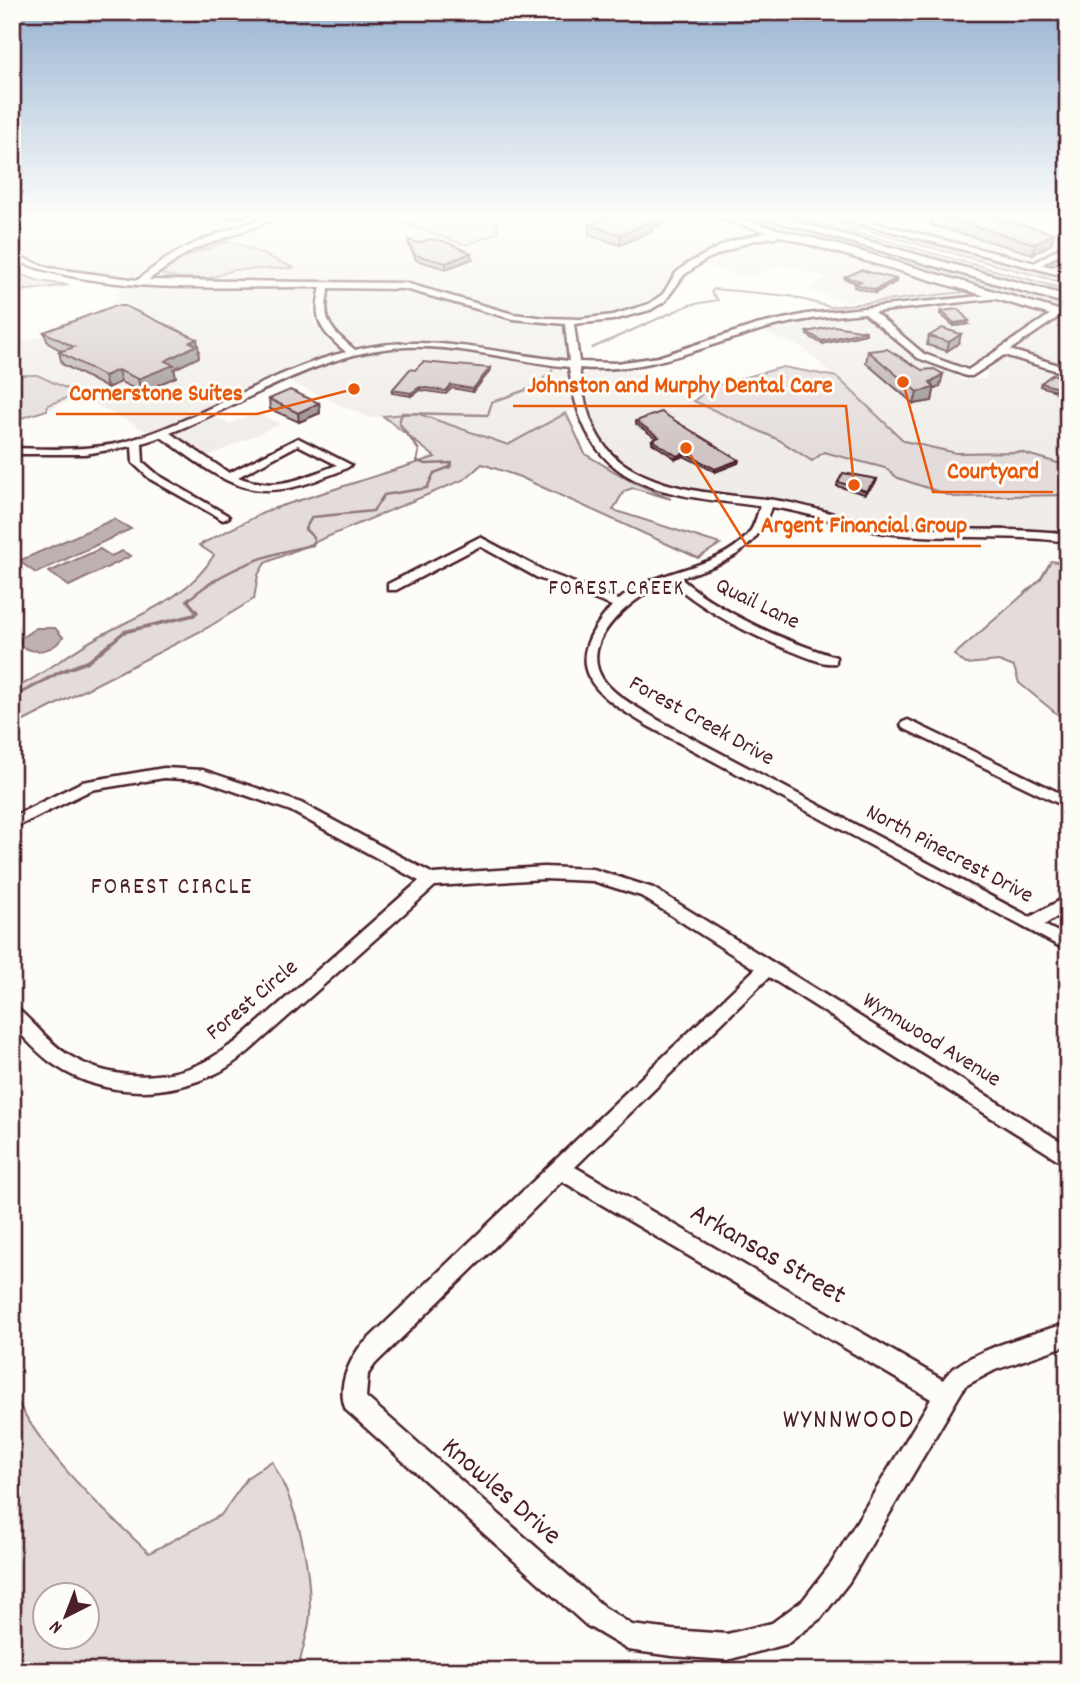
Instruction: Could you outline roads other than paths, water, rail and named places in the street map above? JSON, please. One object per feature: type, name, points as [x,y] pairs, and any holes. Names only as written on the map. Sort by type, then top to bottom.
[{"type":"highway","points":[[1041,293],[1068,300]]},
{"type":"main road","points":[[984,293],[1062,315]]},
{"type":"street","points":[[324,293],[319,309],[324,327],[353,353]]},
{"type":"street","points":[[436,293],[513,317],[569,322],[604,319],[648,308],[669,293]]},
{"type":"street","points":[[12,451],[105,449],[137,441],[353,353],[395,345],[575,366],[619,366],[657,361],[782,322],[996,296]]},
{"type":"street","points":[[867,311],[921,356],[968,373],[1062,315]]},
{"type":"street","points":[[569,322],[583,414],[598,445],[613,459],[656,483],[679,491],[767,503],[886,530],[1020,532],[1068,538]]},
{"type":"street","points":[[1002,351],[1068,371]]},
{"type":"street","points":[[162,433],[229,477],[257,488],[279,489],[346,465],[298,441],[229,477]]},
{"type":"street","points":[[137,441],[138,463],[154,477],[223,517]]},
{"type":"street","points":[[12,459],[31,452]]},
{"type":"street","name":"Forest Creek Drive","points":[[767,503],[755,534],[744,545],[643,588],[620,605],[597,635],[588,655],[593,674],[608,693],[653,723],[808,806]]},
{"type":"street","points":[[392,587],[480,541],[542,575],[620,605]]},
{"type":"street","name":"Quail Lane","points":[[671,576],[695,598],[724,615],[831,660]]},
{"type":"street","points":[[908,725],[1068,803]]},
{"type":"street","points":[[12,824],[87,786],[164,773],[203,775],[296,807],[431,880],[544,873],[593,876],[647,892],[768,967]]},
{"type":"street","name":"North Pinecrest Drive","points":[[808,806],[1068,945]]},
{"type":"street","name":"Forest Circle","points":[[12,1014],[63,1061],[94,1077],[130,1085],[173,1080],[209,1069],[242,1047],[431,880]]},
{"type":"street","points":[[1030,925],[1068,902]]},
{"type":"street","name":"Wynnwood Avenue","points":[[768,967],[1068,1157]]},
{"type":"street","name":"Knowles Drive","points":[[768,967],[367,1356],[357,1371],[354,1402],[595,1616],[628,1637],[727,1647],[779,1635],[812,1609],[840,1573],[957,1378],[990,1361],[1068,1334]]},
{"type":"street","name":"Arkansas Street","points":[[558,1168],[946,1395]]},
{"type":"waterway","points":[[592,348],[689,305],[718,300],[711,293]]},
{"type":"waterway","points":[[752,293],[790,296],[830,307],[959,293]]},
{"type":"waterway","points":[[538,383],[553,370]]},
{"type":"waterway","points":[[188,600],[201,589],[247,564],[313,545],[314,538],[305,529],[312,517],[373,511],[384,495],[427,488],[434,473],[450,467],[452,463],[426,464],[417,461],[419,450],[399,423],[402,413],[488,415],[492,402],[534,387],[540,382]]},
{"type":"waterway","points":[[12,698],[60,672],[89,661],[124,632],[194,615],[197,612],[187,600],[190,598]]},
{"type":"place","name":"Courtyard","points":[[903,382]]},
{"type":"place","name":"Cornerstone Suites","points":[[354,389]]},
{"type":"place","name":"Argent Financial Group","points":[[686,448]]},
{"type":"place","name":"Johnston and Murphy Dental Care","points":[[854,485]]},
{"type":"district","name":"FOREST CREEK","points":[[617,590]]},
{"type":"district","name":"FOREST CIRCLE","points":[[172,888]]},
{"type":"district","name":"WYNNWOOD","points":[[849,1422]]}]
